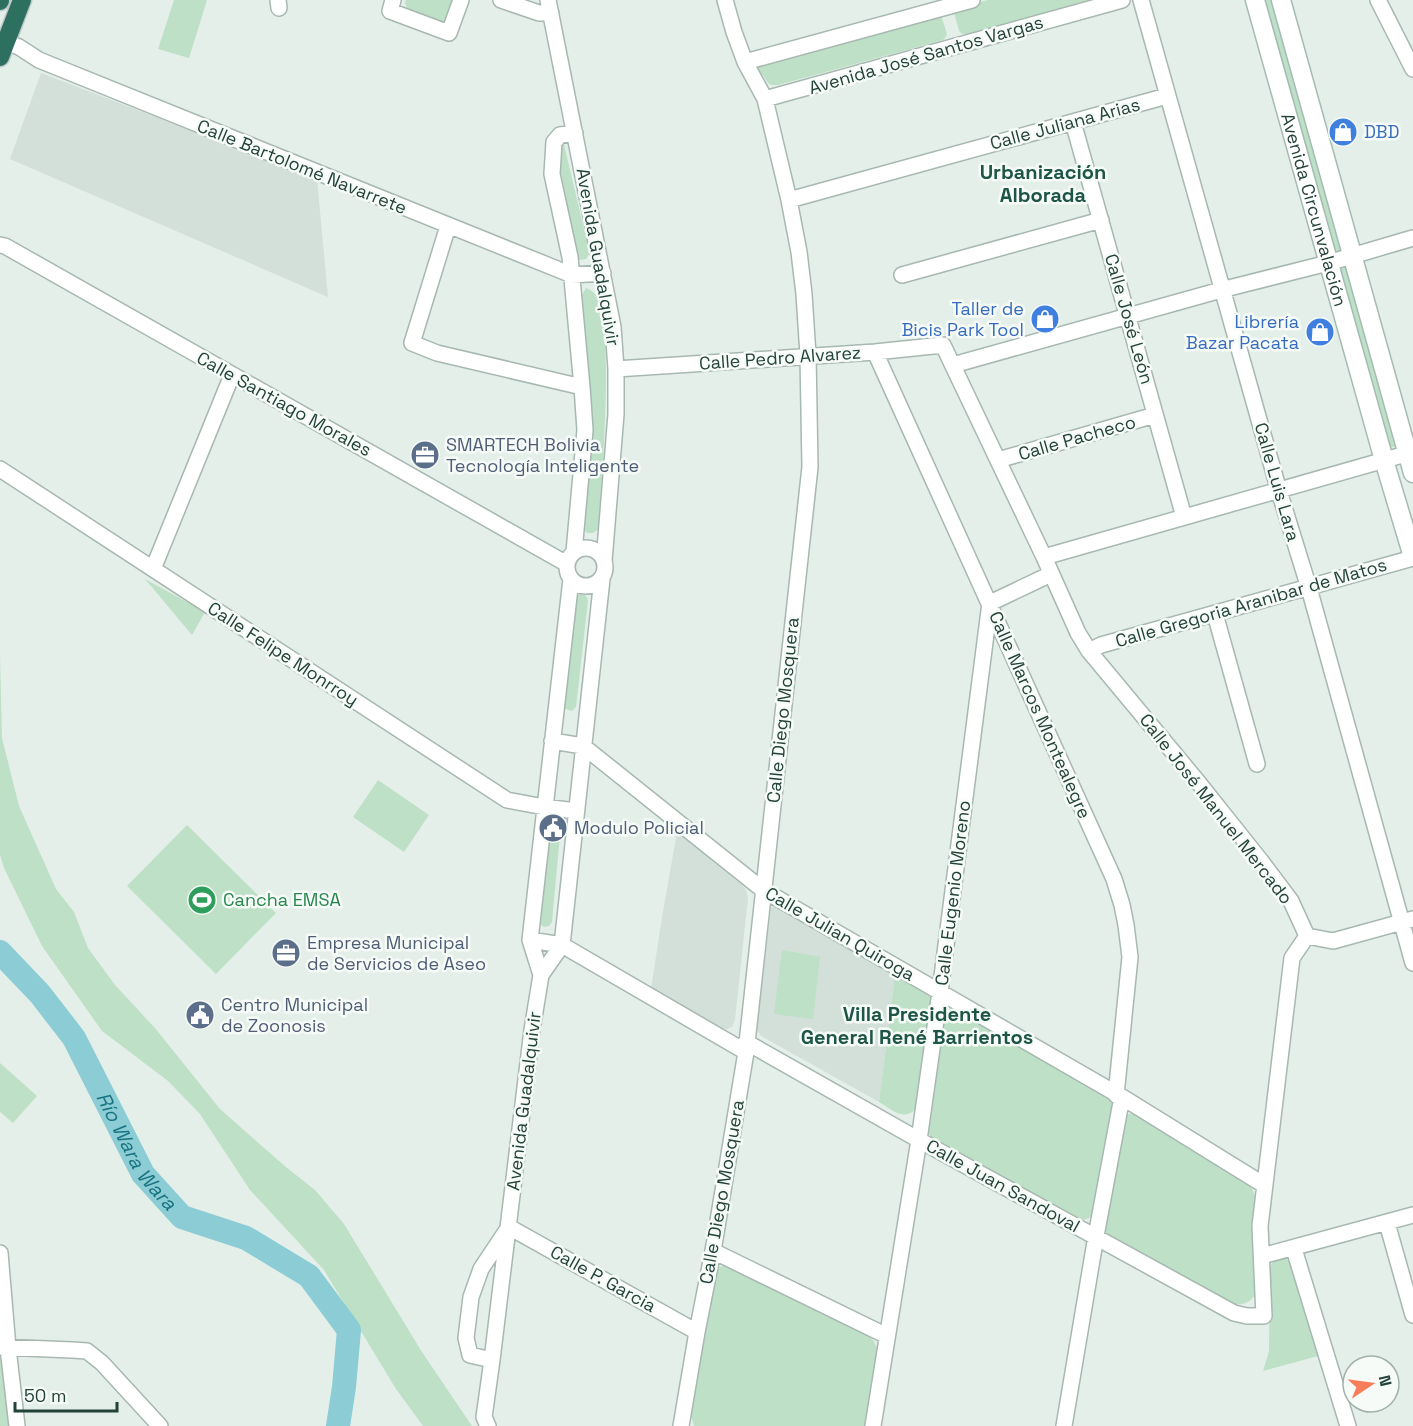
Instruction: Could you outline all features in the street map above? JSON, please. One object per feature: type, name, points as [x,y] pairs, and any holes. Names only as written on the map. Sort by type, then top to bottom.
[{"type":"highway","points":[[3,49],[22,0]]},
{"type":"main road","name":"Avenida Circunvalación","points":[[1255,0],[1413,558]]},
{"type":"main road","name":"Avenida Circunvalación","points":[[1281,0],[1352,256],[1410,453],[1413,473]]},
{"type":"street","points":[[393,0],[390,11],[450,33],[461,0]]},
{"type":"street","points":[[501,0],[540,13],[550,7]]},
{"type":"street","name":"Calle Diego Mosquera","points":[[681,1426],[713,1251],[746,1047],[810,467],[808,355],[799,252],[765,99],[746,62],[725,0]]},
{"type":"street","points":[[746,62],[972,0]]},
{"type":"street","name":"Avenida José Santos Vargas","points":[[765,99],[1122,0]]},
{"type":"street","name":"Calle Luis Lara","points":[[1141,0],[1279,491],[1407,921],[1413,963]]},
{"type":"street","points":[[1378,0],[1413,69]]},
{"type":"street","name":"Avenida Guadalquivir","points":[[550,7],[613,327],[616,414],[604,561]]},
{"type":"street","name":"Calle Bartolomé Navarrete","points":[[3,49],[19,47],[39,60],[572,275],[603,273]]},
{"type":"street","points":[[1405,51],[1413,77]]},
{"type":"street","name":"Calle Juliana Arias","points":[[789,200],[1167,96]]},
{"type":"street","name":"Calle José León","points":[[1073,122],[1184,517]]},
{"type":"street","name":"Avenida Guadalquivir","points":[[571,558],[585,430],[570,257],[552,174],[554,142],[560,135],[575,132]]},
{"type":"street","points":[[902,275],[1101,220]]},
{"type":"street","points":[[448,226],[412,343],[437,353],[582,387]]},
{"type":"street","points":[[953,365],[1413,238]]},
{"type":"street","name":"Calle Santiago Morales","points":[[0,245],[232,375],[571,558]]},
{"type":"street","name":"Calle Pedro Alvarez","points":[[616,369],[875,352],[943,345]]},
{"type":"street","name":"Calle José Manuel Mercado","points":[[943,345],[1044,557],[1077,633],[1089,651],[1198,782],[1290,900],[1307,936]]},
{"type":"street","name":"Calle Marcos Montealegre","points":[[875,352],[1109,868],[1126,925],[1130,957],[1119,1096],[1064,1426]]},
{"type":"street","points":[[153,569],[232,375]]},
{"type":"street","name":"Calle Pacheco","points":[[998,460],[1155,416]]},
{"type":"street","points":[[1044,557],[1410,453]]},
{"type":"street","name":"Calle Felipe Monrroy","points":[[0,469],[507,800],[576,811]]},
{"type":"street","points":[[586,548],[601,555],[604,561],[605,573],[598,583],[586,587],[581,586],[568,574],[571,558],[586,548]]},
{"type":"street","name":"Calle Gregoria Aranibar de Matos","points":[[1089,651],[1101,645],[1413,558]]},
{"type":"street","points":[[990,603],[1051,574]]},
{"type":"street","name":"Avenida Guadalquivir","points":[[541,975],[530,940],[571,579]]},
{"type":"street","name":"Avenida Guadalquivir","points":[[486,1421],[532,1030],[541,975],[562,945],[602,579]]},
{"type":"street","name":"Calle Eugenio Moreno","points":[[873,1426],[919,1140],[990,603]]},
{"type":"street","points":[[1215,614],[1257,764]]},
{"type":"street","name":"Calle Julian Quiroga","points":[[552,741],[583,746],[763,890],[1119,1096],[1264,1185]]},
{"type":"street","points":[[1407,921],[1333,941],[1307,936],[1292,958],[1264,1185],[1260,1226],[1262,1256],[1413,1215]]},
{"type":"street","name":"Calle Juan Sandoval","points":[[530,940],[562,945],[1234,1313],[1264,1316],[1262,1256]]},
{"type":"street","points":[[1388,1223],[1413,1315]]},
{"type":"street","name":"Avenida Guadalquivir","points":[[492,1360],[470,1355],[466,1338],[471,1297],[481,1269],[509,1227]]},
{"type":"street","name":"Calle P. Garcia","points":[[509,1227],[697,1332]]},
{"type":"street","points":[[1294,1249],[1348,1426]]},
{"type":"street","points":[[713,1251],[887,1335]]},
{"type":"street","points":[[0,1253],[4,1347],[17,1426]]},
{"type":"street","points":[[4,1347],[87,1351],[102,1363],[160,1426]]},
{"type":"shaded area","points":[[41,73],[317,179],[328,297],[10,159]]},
{"type":"shaded area","points":[[677,832],[746,890],[748,898],[735,1020],[732,1027],[727,1029],[719,1028],[651,989]]},
{"type":"shaded area","points":[[779,905],[895,976],[879,1102],[761,1036],[757,1030],[771,908]]},
{"type":"green space","points":[[174,0],[207,0],[189,58],[158,49]]},
{"type":"green space","points":[[406,0],[455,0],[448,19],[441,23],[408,10]]},
{"type":"green space","points":[[988,0],[1091,0],[968,34],[960,32],[953,9]]},
{"type":"green space","points":[[1263,0],[1272,0],[1341,251],[1333,253]]},
{"type":"green space","points":[[941,15],[947,34],[943,40],[778,85],[769,84],[757,67],[760,62]]},
{"type":"green space","points":[[563,140],[588,246],[589,254],[586,259],[580,260],[576,256],[558,155]]},
{"type":"green space","points":[[1346,267],[1397,446],[1389,448],[1338,269]]},
{"type":"green space","points":[[586,288],[594,293],[599,301],[605,344],[605,430],[598,529],[593,533],[587,533],[583,529],[592,449],[592,420],[581,306],[582,295]]},
{"type":"green space","points":[[145,579],[205,612],[192,635]]},
{"type":"green space","points":[[580,594],[586,596],[588,601],[576,707],[572,711],[563,708],[575,597]]},
{"type":"green space","points":[[0,655],[2,738],[19,806],[56,889],[74,912],[88,948],[115,985],[155,1028],[220,1109],[315,1190],[344,1224],[422,1352],[472,1426],[423,1426],[396,1389],[324,1270],[250,1190],[200,1114],[168,1081],[102,1031],[42,946],[4,868],[0,855]]},
{"type":"green space","points":[[378,780],[429,815],[404,852],[353,817]]},
{"type":"green space","points":[[562,814],[552,922],[549,926],[544,927],[538,919],[548,815]]},
{"type":"green space","name":"Cancha EMSA","points":[[187,825],[276,913],[216,974],[127,886]]},
{"type":"green space","points":[[782,950],[820,957],[813,1019],[774,1014]]},
{"type":"green space","points":[[895,976],[932,998],[915,1110],[906,1114],[897,1113],[879,1102]]},
{"type":"green space","points":[[952,1007],[1108,1095],[1115,1105],[1093,1213],[1089,1218],[1083,1220],[932,1139],[928,1134],[926,1125],[946,1013]]},
{"type":"green space","points":[[0,1063],[37,1096],[13,1123],[0,1112]]},
{"type":"green space","points":[[1134,1112],[1250,1185],[1256,1201],[1258,1290],[1247,1302],[1231,1304],[1112,1239],[1104,1230],[1125,1119],[1127,1115]]},
{"type":"green space","points":[[1284,1258],[1291,1262],[1322,1355],[1263,1371],[1269,1351],[1270,1266],[1275,1260]]},
{"type":"green space","points":[[724,1265],[867,1334],[872,1339],[878,1354],[866,1426],[694,1426],[690,1412],[714,1270]]},
{"type":"green space","points":[[0,1357],[5,1362],[12,1426],[0,1426]]},
{"type":"waterway","name":"Río Wara Wara","points":[[0,952],[40,994],[74,1038],[143,1174],[182,1217],[246,1238],[309,1276],[349,1330],[338,1426]]},
{"type":"place","name":"DBD","points":[[1343,132]]},
{"type":"place","name":"Taller de Bicis Park Tool","points":[[1045,319]]},
{"type":"place","name":"Librería Bazar Pacata","points":[[1320,332]]},
{"type":"place","name":"SMARTECH Bolivia Tecnología Inteligente","points":[[425,455]]},
{"type":"place","name":"Modulo Policial","points":[[553,828]]},
{"type":"place","name":"Cancha EMSA","points":[[202,900]]},
{"type":"place","name":"Empresa Municipal de Servicios de Aseo","points":[[286,953]]},
{"type":"place","name":"Centro Municipal de Zoonosis","points":[[200,1015]]},
{"type":"district","name":"Urbanización Alborada","points":[[1043,184]]},
{"type":"district","name":"Villa Presidente General René Barrientos","points":[[917,1026]]}]
